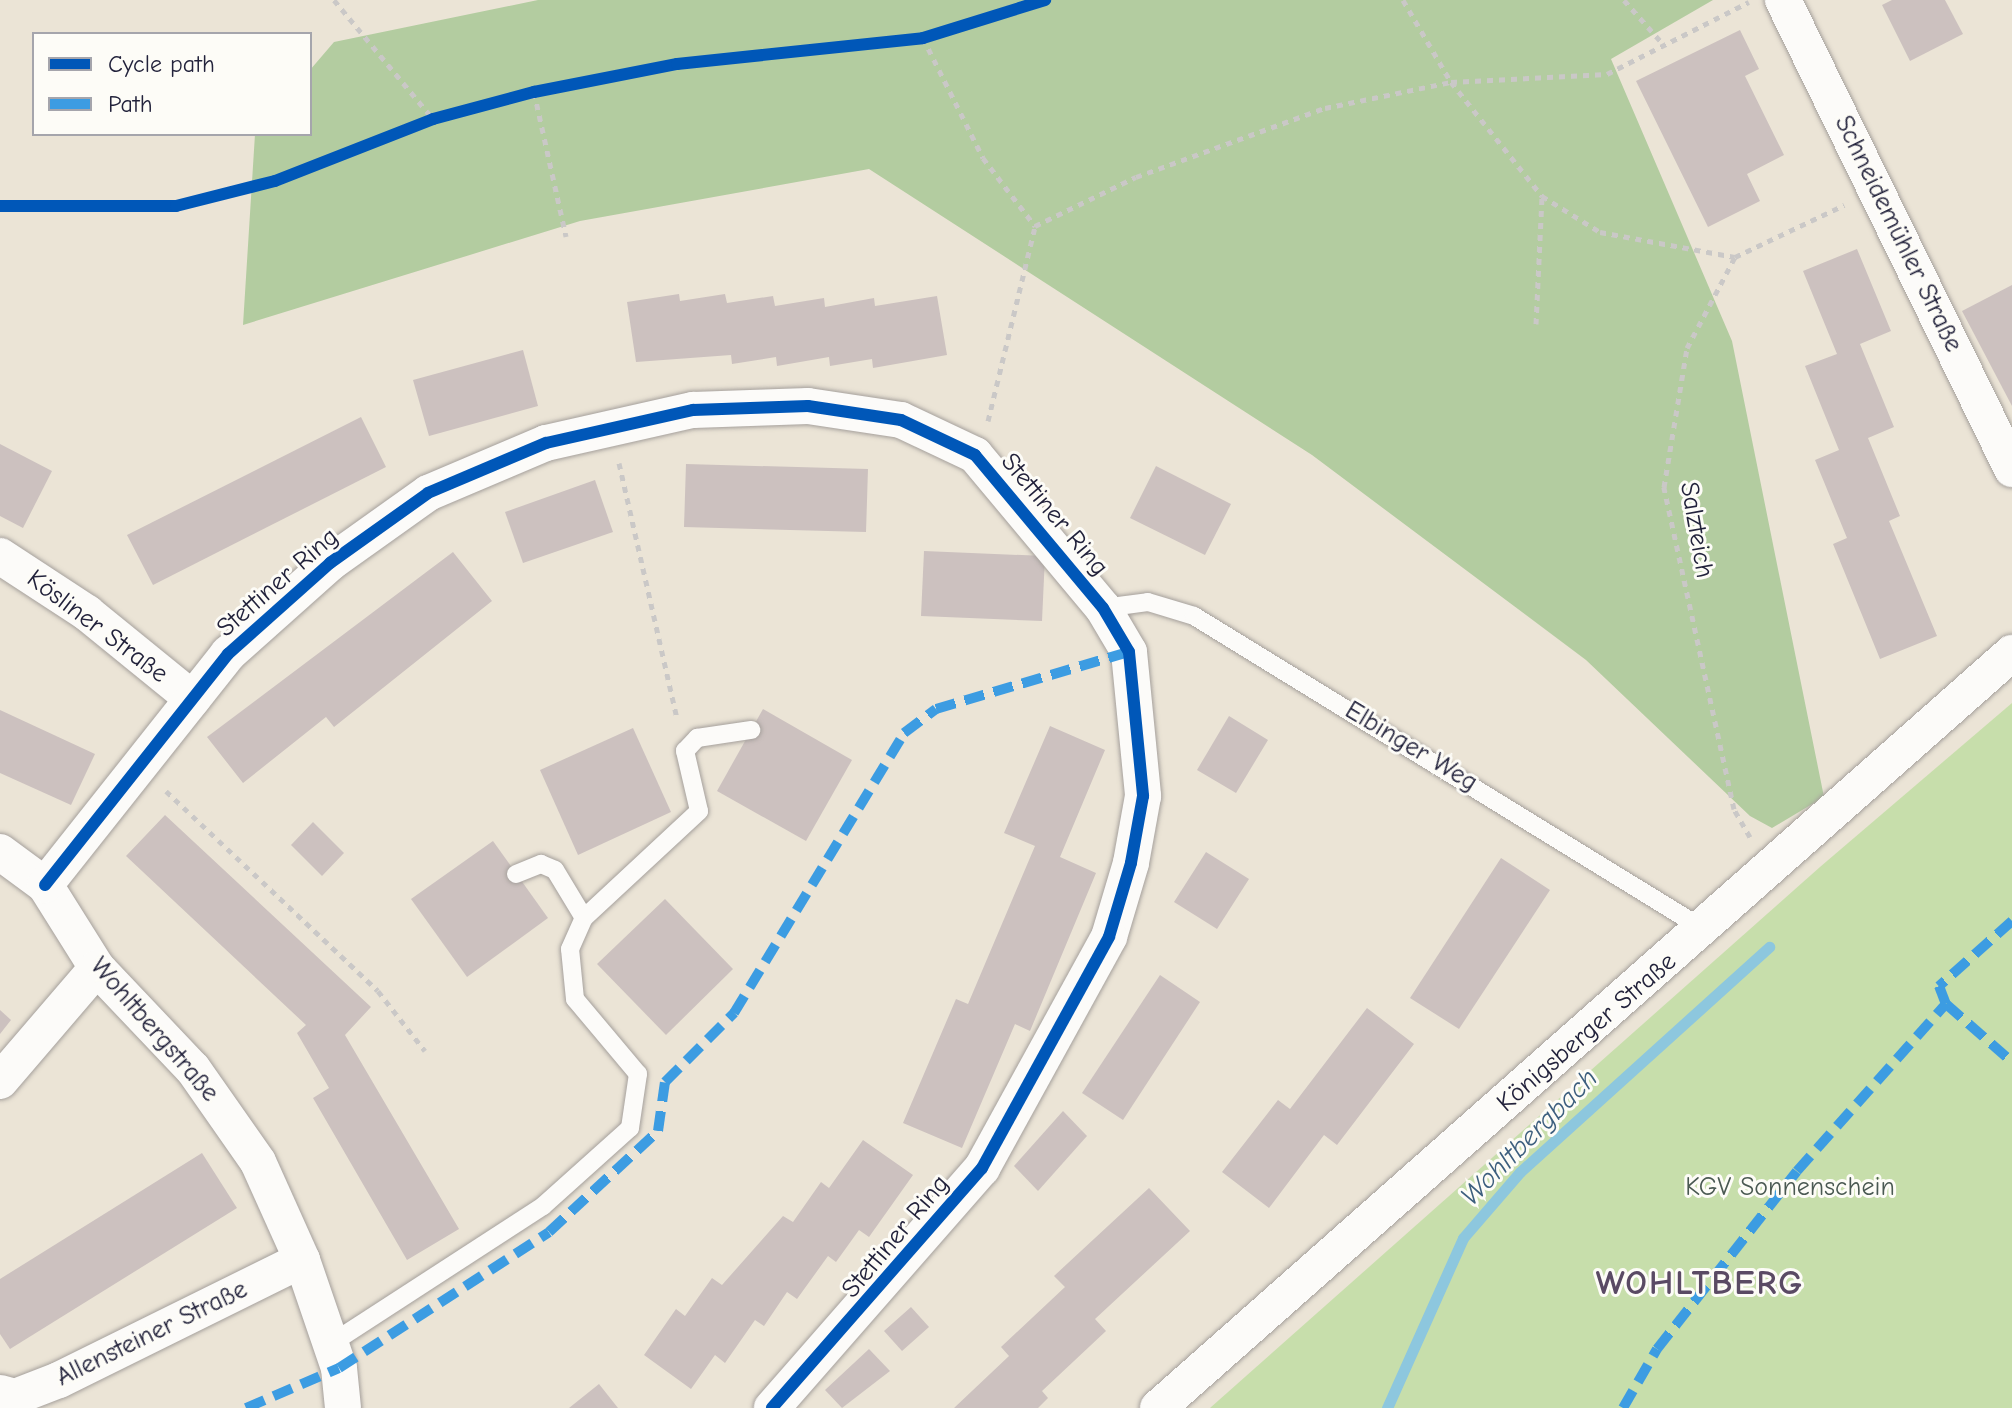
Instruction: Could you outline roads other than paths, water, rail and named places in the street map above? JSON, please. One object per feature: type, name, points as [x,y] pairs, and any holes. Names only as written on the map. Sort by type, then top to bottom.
[{"type":"street","name":"Schneidemühler Straße","points":[[1783,0],[2012,469]]},
{"type":"street","name":"Stettiner Ring","points":[[45,885],[142,768],[228,654],[330,563],[428,493],[546,443],[611,425],[693,410],[808,406],[901,420],[975,455],[1103,608],[1129,652],[1143,796],[1109,937],[982,1168],[774,1407]]},
{"type":"street","name":"Kösliner Straße","points":[[0,556],[87,613],[193,699]]},
{"type":"street","name":"Königsberger Straße","points":[[1158,1408],[1705,930],[2012,653]]},
{"type":"street","name":"Wohltbergstraße","points":[[0,852],[45,885],[97,968],[193,1069],[258,1162],[302,1260],[329,1345],[343,1408]]},
{"type":"street","points":[[0,1081],[97,968]]},
{"type":"street","name":"Allensteiner Straße","points":[[0,1393],[15,1397],[59,1380],[302,1260]]},
{"type":"lane","name":"Elbinger Weg","points":[[1103,608],[1148,602],[1194,616],[1705,930]]},
{"type":"lane","points":[[329,1345],[543,1206],[630,1128],[638,1074],[575,999],[570,949],[584,918],[699,811],[685,751],[708,735],[751,730]]},
{"type":"lane","points":[[516,874],[541,864],[555,870],[584,918]]},
{"type":"waterway","name":"Wohltbergbach","points":[[1387,1408],[1463,1238],[1520,1172],[1769,947]]},
{"type":"district","name":"WOHLTBERG","points":[[1700,1284]]},
{"type":"park label","name":"KGV Sonnenschein","points":[[1790,1188]]}]
